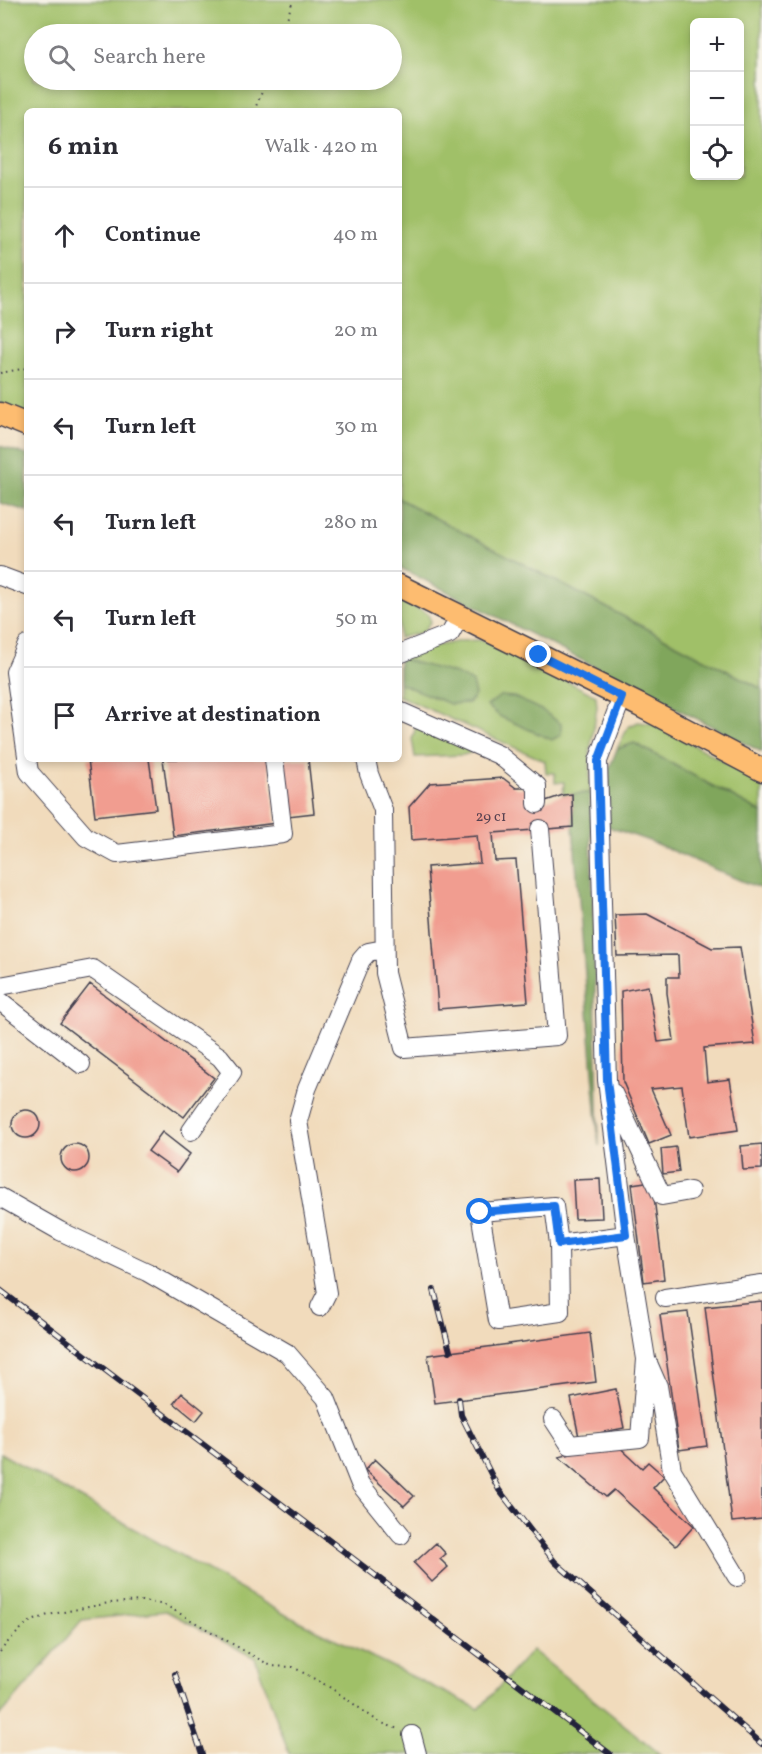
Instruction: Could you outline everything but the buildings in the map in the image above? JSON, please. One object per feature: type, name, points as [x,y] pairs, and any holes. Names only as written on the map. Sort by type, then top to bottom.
[{"type":"main road","points":[[0,414],[24,424]]},
{"type":"main road","points":[[402,587],[622,697],[762,770]]},
{"type":"street","points":[[0,576],[24,585]]},
{"type":"street","points":[[402,653],[450,634],[460,616]]},
{"type":"street","points":[[24,652],[15,672],[24,736]]},
{"type":"street","points":[[553,1419],[570,1445],[640,1438],[646,1359],[626,1235],[607,1080],[598,761],[622,697]]},
{"type":"street","points":[[402,712],[499,755],[537,786],[537,804]]},
{"type":"street","points":[[28,762],[29,772],[86,837],[117,854],[283,834],[274,762]]},
{"type":"street","points":[[367,762],[383,810],[385,973],[405,1048],[557,1036],[540,830]]},
{"type":"street","points":[[320,1307],[327,1293],[298,1121],[307,1089],[361,960],[368,952],[384,949]]},
{"type":"street","points":[[0,986],[93,969],[220,1057],[232,1072],[191,1131]]},
{"type":"street","points":[[0,1001],[81,1064]]},
{"type":"street","points":[[607,1080],[662,1196],[690,1191]]},
{"type":"street","points":[[0,1197],[60,1231],[147,1272],[287,1353],[326,1398],[360,1484],[401,1535]]},
{"type":"street","points":[[554,1206],[559,1244],[560,1312],[498,1321],[480,1212],[554,1206]]},
{"type":"street","points":[[559,1244],[626,1235]]},
{"type":"street","points":[[665,1298],[762,1284]]},
{"type":"street","points":[[646,1359],[658,1386],[672,1470],[737,1577]]},
{"type":"street","points":[[412,1735],[417,1754]]},
{"type":"path","points":[[285,24],[293,0]]},
{"type":"path","points":[[255,108],[263,90]]},
{"type":"path","points":[[0,373],[24,369]]},
{"type":"path","points":[[0,1652],[27,1623],[48,1615],[110,1603],[142,1601],[165,1605],[271,1666],[292,1667],[331,1688],[379,1722],[412,1735]]},
{"type":"green space","points":[[0,0],[762,0],[762,689],[402,501],[402,108],[24,108],[24,414],[0,404]]},
{"type":"green space","points":[[0,446],[24,454],[24,510],[0,503]]},
{"type":"green space","points":[[402,501],[762,689],[762,752],[402,569]]},
{"type":"green space","points":[[402,601],[427,613],[431,621],[423,632],[402,637]]},
{"type":"green space","points":[[461,641],[489,641],[596,696],[597,707],[590,752],[590,793],[563,795],[564,782],[555,783],[555,773],[546,773],[545,761],[402,697],[402,652]]},
{"type":"green space","points":[[402,659],[456,674],[472,682],[475,695],[469,703],[450,704],[402,684]]},
{"type":"green space","points":[[500,696],[514,697],[543,711],[561,724],[561,735],[552,740],[501,717],[487,706]]},
{"type":"green space","points":[[638,722],[655,724],[762,782],[762,813],[634,743],[617,749],[628,727]]},
{"type":"green space","points":[[417,723],[471,748],[470,753],[415,757],[412,739]]},
{"type":"green space","points":[[634,743],[762,813],[762,889],[652,842],[609,827],[609,769],[617,749]]},
{"type":"green space","points":[[590,793],[599,1146],[572,794]]},
{"type":"green space","points":[[0,1453],[286,1615],[479,1709],[532,1650],[660,1754],[289,1754],[255,1658],[166,1611],[82,1620],[0,1716]]},
{"type":"railway","points":[[0,1290],[610,1754]]},
{"type":"railway","points":[[434,1290],[450,1351]]},
{"type":"railway","points":[[459,1399],[461,1415],[499,1490],[555,1562],[762,1744]]},
{"type":"railway","points":[[175,1674],[202,1754]]},
{"type":"route","points":[[480,1212],[554,1206],[559,1244],[626,1235],[607,1080],[598,761],[622,697],[539,655]]}]
